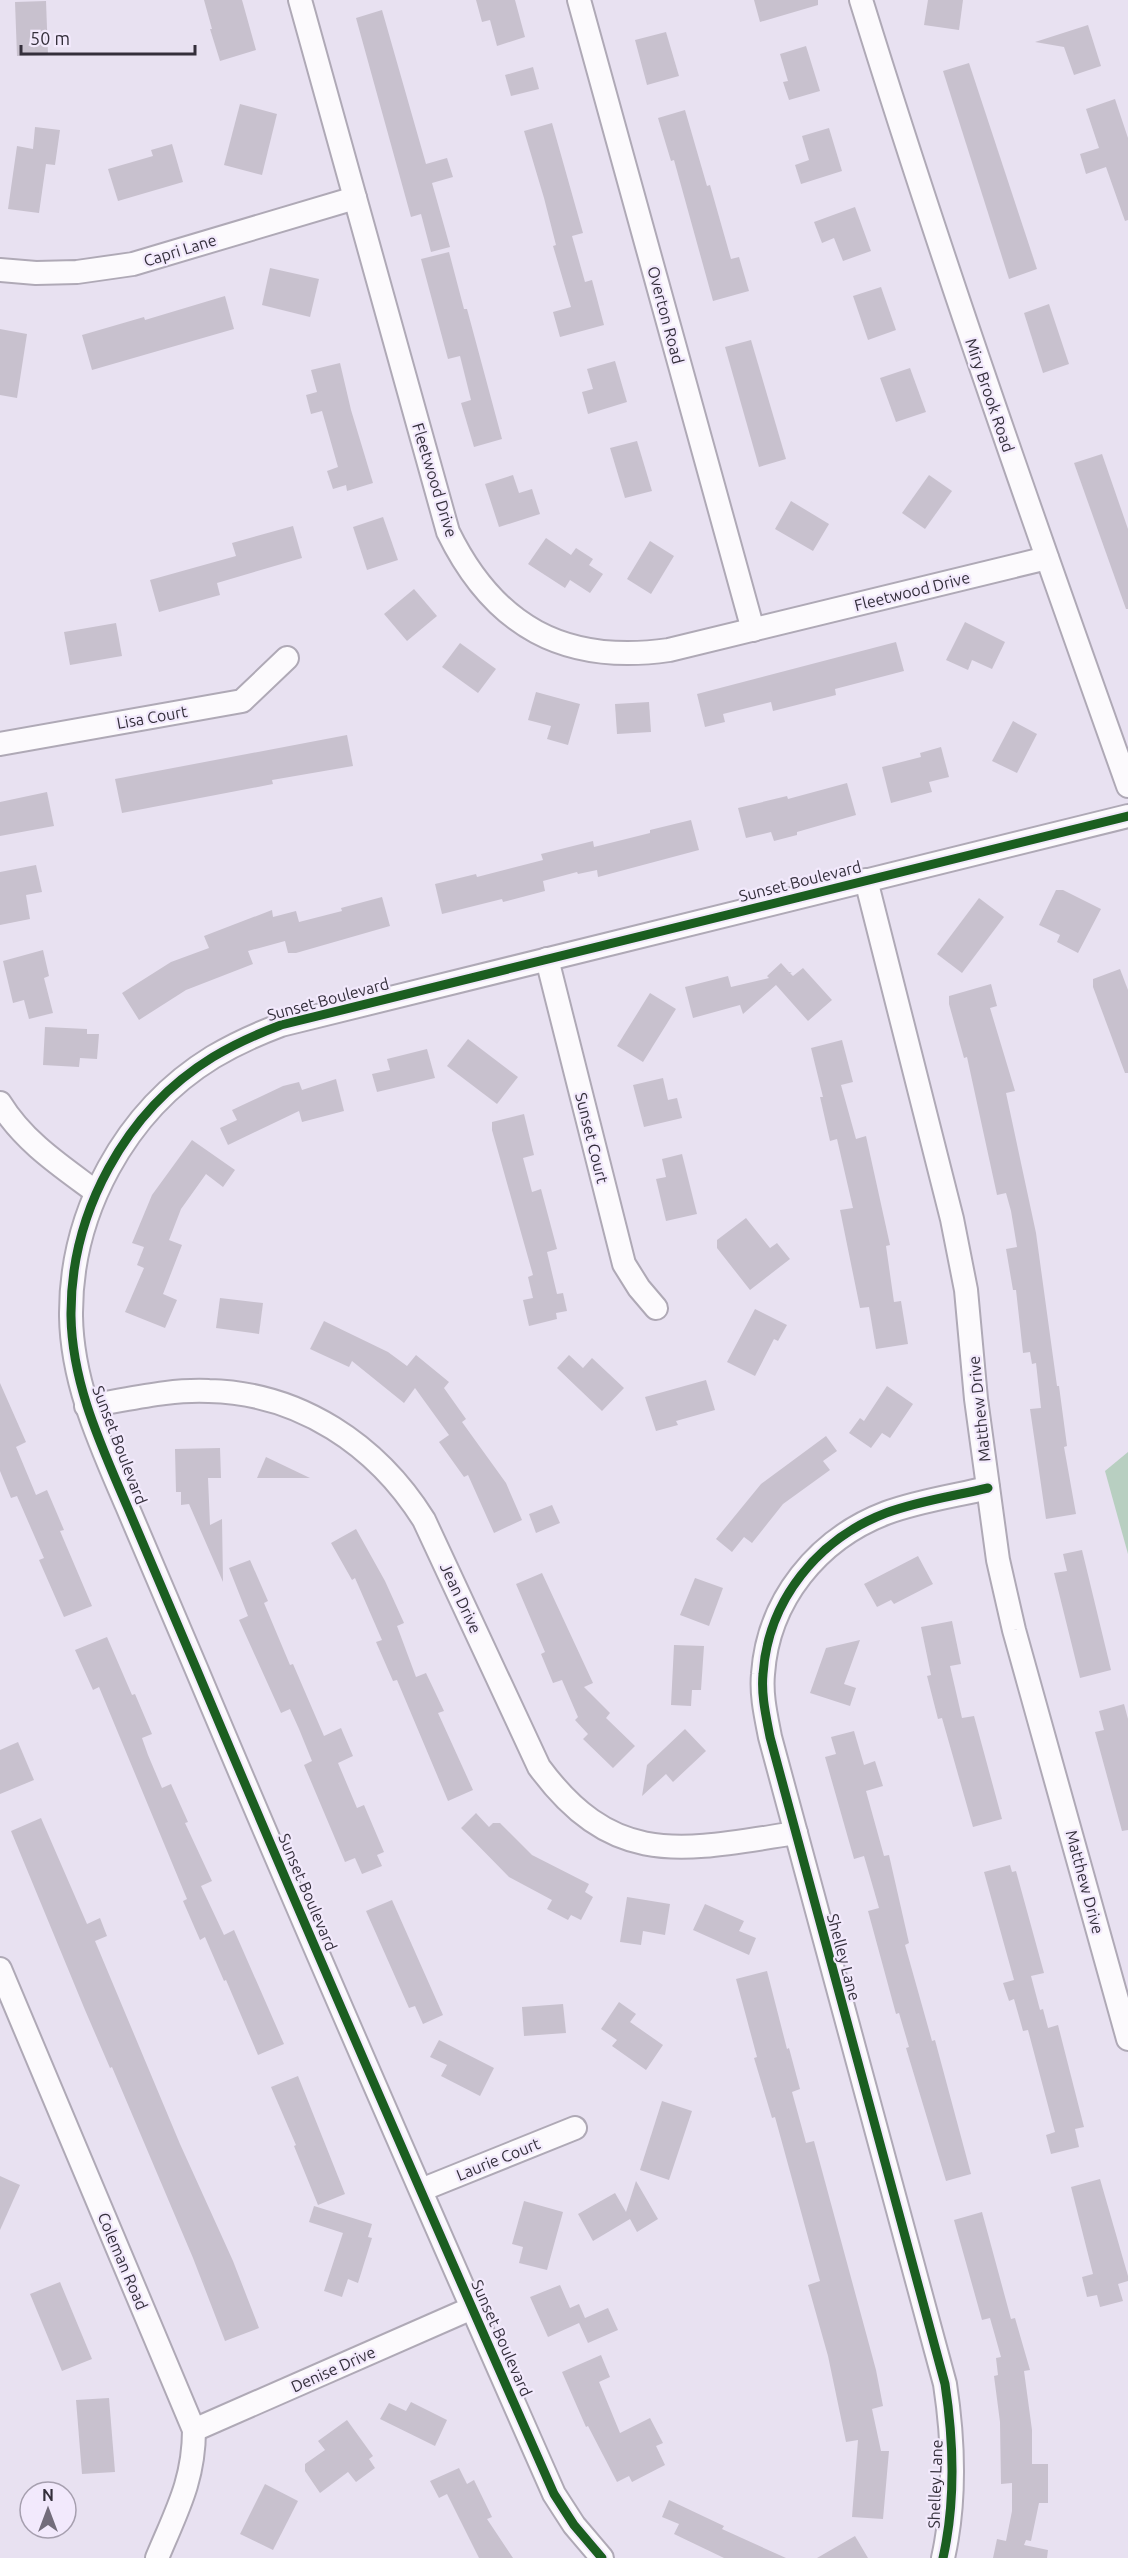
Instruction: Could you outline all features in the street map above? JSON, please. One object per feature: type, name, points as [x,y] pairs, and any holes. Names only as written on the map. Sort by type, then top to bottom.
[{"type":"street","name":"Fleetwood Drive","points":[[300,0],[448,532],[463,562],[483,589],[507,612],[535,631],[565,645],[601,653],[638,655],[669,650],[1047,558]]},
{"type":"street","name":"Overton Road","points":[[579,0],[753,630]]},
{"type":"street","name":"Miry Brook Road","points":[[861,0],[905,141],[1047,558],[1128,786]]},
{"type":"street","name":"Capri Lane","points":[[0,270],[77,273],[133,264],[355,198]]},
{"type":"street","name":"Lisa Court","points":[[0,744],[242,700],[287,658]]},
{"type":"street","name":"Sunset Boulevard","points":[[602,2558],[573,2525],[555,2494],[225,1739],[86,1406],[75,1359],[71,1316],[74,1274],[82,1233],[96,1192],[123,1143],[150,1110],[176,1084],[210,1059],[242,1040],[281,1025],[1128,816]]},
{"type":"street","name":"Matthew Drive","points":[[866,880],[952,1219],[966,1290],[998,1560],[1014,1630],[1128,2039]]},
{"type":"street","name":"Sunset Court","points":[[547,959],[624,1264],[639,1288],[657,1308]]},
{"type":"street","points":[[0,1103],[28,1138],[42,1151],[96,1192]]},
{"type":"street","name":"Jean Drive","points":[[86,1406],[174,1392],[210,1390],[245,1394],[284,1404],[321,1420],[356,1442],[386,1468],[411,1500],[424,1520],[539,1767],[558,1792],[582,1814],[612,1833],[642,1843],[677,1848],[703,1847],[796,1833]]},
{"type":"street","name":"Shelley Lane","points":[[943,2558],[948,2536],[953,2486],[952,2435],[945,2384],[770,1737],[764,1706],[763,1674],[767,1646],[777,1615],[791,1587],[811,1562],[834,1541],[858,1525],[888,1512],[988,1488]]},
{"type":"street","name":"Coleman Road","points":[[0,1969],[194,2430],[194,2453],[190,2479],[157,2558]]},
{"type":"street","points":[[0,2017],[11,1994]]},
{"type":"street","name":"Laurie Court","points":[[421,2190],[575,2128]]},
{"type":"street","name":"Denise Drive","points":[[194,2430],[472,2308]]},
{"type":"green space","points":[[1128,1452],[1128,1554],[1105,1471]]},
{"type":"building","points":[[204,0],[242,0],[256,50],[220,61]]},
{"type":"building","points":[[476,0],[515,0],[525,37],[497,46],[490,20],[482,22]]},
{"type":"building","points":[[754,0],[818,0],[818,5],[760,22]]},
{"type":"building","points":[[928,0],[963,0],[959,30],[924,25]]},
{"type":"building","points":[[46,1],[48,55],[17,56],[15,2]]},
{"type":"building","points":[[382,10],[426,164],[447,158],[453,177],[432,183],[450,247],[431,252],[421,214],[411,217],[356,18]]},
{"type":"building","points":[[1088,25],[1101,66],[1074,75],[1064,47],[1035,42]]},
{"type":"building","points":[[666,32],[679,76],[647,85],[635,40]]},
{"type":"building","points":[[806,46],[820,91],[789,100],[783,82],[788,81],[780,54]]},
{"type":"building","points":[[969,63],[1037,269],[1009,279],[943,71]]},
{"type":"building","points":[[533,67],[539,89],[511,96],[505,75]]},
{"type":"building","points":[[1115,99],[1128,138],[1128,220],[1125,221],[1106,167],[1086,174],[1080,154],[1099,148],[1086,109]]},
{"type":"building","points":[[240,104],[277,114],[262,175],[224,165]]},
{"type":"building","points":[[685,110],[731,259],[739,257],[749,291],[713,301],[674,160],[671,161],[658,118]]},
{"type":"building","points":[[552,123],[583,233],[572,236],[585,282],[592,280],[604,325],[560,337],[553,312],[571,307],[553,246],[556,245],[544,198],[524,131]]},
{"type":"building","points":[[35,127],[60,130],[55,165],[46,164],[39,213],[8,209],[17,146],[33,149]]},
{"type":"building","points":[[829,128],[842,171],[801,184],[795,165],[809,160],[802,136]]},
{"type":"building","points":[[172,144],[183,182],[118,201],[108,169],[153,156],[151,150]]},
{"type":"building","points":[[855,207],[871,251],[843,261],[834,238],[822,243],[814,222]]},
{"type":"building","points":[[449,252],[502,439],[474,447],[461,403],[471,400],[460,356],[448,359],[421,259]]},
{"type":"building","points":[[270,268],[319,279],[310,317],[262,305]]},
{"type":"building","points":[[881,287],[896,330],[868,340],[853,296]]},
{"type":"building","points":[[225,296],[234,329],[92,370],[82,335],[144,317],[145,320]]},
{"type":"building","points":[[1049,304],[1069,364],[1043,373],[1024,313]]},
{"type":"building","points":[[0,329],[27,334],[17,398],[0,395]]},
{"type":"building","points":[[751,340],[786,459],[759,467],[725,347]]},
{"type":"building","points":[[615,361],[627,402],[588,414],[582,392],[593,389],[587,369]]},
{"type":"building","points":[[340,363],[351,410],[373,483],[347,491],[346,485],[333,489],[327,471],[338,467],[322,411],[311,414],[306,395],[317,392],[311,370]]},
{"type":"building","points":[[910,368],[926,412],[896,422],[880,378]]},
{"type":"building","points":[[637,441],[652,491],[625,498],[610,448]]},
{"type":"building","points":[[1102,454],[1128,529],[1128,609],[1126,609],[1074,463]]},
{"type":"building","points":[[513,475],[519,493],[532,489],[540,514],[499,527],[485,484]]},
{"type":"building","points":[[929,475],[952,491],[925,529],[902,513]]},
{"type":"building","points":[[791,501],[829,524],[813,551],[775,529]]},
{"type":"building","points":[[383,517],[398,560],[367,570],[353,527]]},
{"type":"building","points":[[293,526],[302,558],[217,583],[220,595],[159,612],[150,580],[236,556],[232,543]]},
{"type":"building","points":[[546,538],[571,555],[576,548],[593,559],[589,565],[603,574],[590,593],[570,580],[565,588],[528,564]]},
{"type":"building","points":[[650,541],[674,556],[651,594],[627,579]]},
{"type":"building","points":[[414,589],[437,616],[407,641],[384,614]]},
{"type":"building","points":[[965,622],[1005,642],[992,669],[972,660],[968,670],[946,660]]},
{"type":"building","points":[[116,623],[122,656],[70,665],[64,632]]},
{"type":"building","points":[[896,642],[904,671],[835,689],[836,695],[773,711],[771,702],[723,714],[725,722],[705,727],[697,694]]},
{"type":"building","points":[[460,643],[496,669],[478,693],[442,667]]},
{"type":"building","points":[[536,692],[580,704],[568,745],[547,739],[551,726],[528,720]]},
{"type":"building","points":[[649,702],[651,732],[617,734],[615,704]]},
{"type":"building","points":[[1013,721],[1037,734],[1017,773],[992,761]]},
{"type":"building","points":[[347,735],[353,766],[272,780],[273,784],[122,813],[115,779]]},
{"type":"building","points":[[941,747],[949,777],[929,782],[932,792],[891,803],[882,767],[921,757],[920,753]]},
{"type":"building","points":[[847,783],[856,815],[774,841],[771,832],[746,838],[738,808],[787,796],[788,799]]},
{"type":"building","points":[[47,792],[54,826],[0,836],[0,802]]},
{"type":"building","points":[[691,820],[699,850],[598,877],[597,870],[578,874],[577,872],[543,881],[545,891],[442,914],[435,884],[476,874],[477,877],[543,860],[541,854],[593,841],[594,847]]},
{"type":"building","points":[[36,865],[42,892],[26,895],[30,919],[0,925],[0,872]]},
{"type":"building","points":[[1056,890],[1063,890],[1101,909],[1078,953],[1057,942],[1060,935],[1039,925]]},
{"type":"building","points":[[382,897],[390,926],[296,953],[288,953],[285,941],[248,951],[253,964],[186,990],[139,1020],[122,993],[171,962],[209,948],[204,936],[272,910],[273,917],[296,911],[299,922],[342,911],[341,908]]},
{"type":"building","points":[[979,898],[1004,917],[962,973],[937,954]]},
{"type":"building","points":[[43,950],[49,976],[44,978],[53,1013],[29,1019],[24,1000],[13,1003],[3,961]]},
{"type":"building","points":[[781,963],[789,972],[792,972],[790,973],[793,976],[803,968],[832,1000],[808,1021],[776,985],[743,1014],[740,1005],[693,1018],[685,987],[728,976],[731,987],[769,978],[767,976]]},
{"type":"building","points":[[1120,969],[1128,990],[1128,1073],[1125,1073],[1093,987],[1093,979]]},
{"type":"building","points":[[991,984],[997,1006],[990,1008],[1015,1091],[1006,1093],[1036,1233],[1067,1446],[1064,1447],[1076,1514],[1046,1519],[1030,1409],[1041,1408],[1036,1363],[1032,1364],[1030,1352],[1023,1353],[1016,1290],[1013,1290],[1006,1249],[1017,1247],[1011,1211],[1006,1193],[997,1195],[967,1057],[964,1058],[949,1004],[949,996]]},
{"type":"building","points":[[650,993],[676,1009],[643,1062],[617,1046]]},
{"type":"building","points":[[45,1027],[87,1029],[87,1034],[99,1034],[97,1059],[80,1058],[79,1067],[43,1065]]},
{"type":"building","points":[[468,1039],[518,1077],[497,1104],[447,1066]]},
{"type":"building","points":[[842,1040],[853,1082],[841,1085],[856,1139],[866,1136],[890,1245],[886,1246],[894,1302],[901,1301],[908,1344],[876,1349],[869,1307],[860,1308],[840,1210],[853,1208],[837,1139],[830,1141],[820,1097],[823,1097],[811,1048]]},
{"type":"building","points":[[427,1049],[435,1078],[377,1092],[372,1074],[390,1070],[387,1059]]},
{"type":"building","points":[[663,1078],[668,1100],[677,1098],[682,1118],[644,1127],[633,1085]]},
{"type":"building","points":[[336,1079],[344,1111],[302,1122],[299,1111],[228,1145],[220,1128],[237,1120],[232,1110],[283,1086],[299,1082],[302,1090]]},
{"type":"building","points":[[524,1114],[534,1155],[523,1158],[532,1192],[541,1189],[557,1249],[547,1252],[557,1294],[563,1293],[567,1311],[556,1313],[557,1319],[529,1326],[523,1300],[533,1298],[528,1277],[533,1275],[492,1130],[492,1122]]},
{"type":"building","points":[[192,1140],[235,1170],[223,1187],[206,1174],[181,1209],[169,1240],[182,1245],[163,1294],[177,1300],[165,1328],[125,1312],[144,1268],[137,1265],[144,1247],[132,1243],[152,1195]]},
{"type":"building","points":[[682,1154],[697,1214],[666,1221],[656,1179],[666,1177],[662,1159]]},
{"type":"building","points":[[746,1218],[770,1248],[777,1243],[790,1259],[750,1290],[717,1248],[717,1240]]},
{"type":"building","points":[[220,1298],[263,1303],[259,1334],[216,1328]]},
{"type":"building","points":[[755,1309],[787,1325],[778,1341],[774,1339],[755,1376],[727,1362]]},
{"type":"building","points":[[324,1321],[388,1352],[407,1366],[416,1355],[449,1382],[444,1388],[466,1419],[462,1422],[506,1483],[522,1520],[494,1533],[468,1475],[464,1477],[439,1442],[449,1435],[415,1388],[404,1403],[352,1361],[349,1367],[310,1349]]},
{"type":"building","points":[[569,1355],[583,1368],[592,1358],[624,1388],[602,1411],[557,1368]]},
{"type":"building","points":[[706,1380],[715,1410],[676,1421],[678,1425],[656,1431],[645,1397]]},
{"type":"building","points":[[0,1383],[26,1442],[16,1447],[36,1495],[47,1490],[64,1530],[60,1531],[92,1606],[64,1617],[39,1560],[44,1558],[17,1496],[11,1498],[0,1471]]},
{"type":"building","points":[[887,1386],[913,1404],[890,1438],[882,1433],[871,1448],[849,1433],[860,1418],[864,1421]]},
{"type":"building","points":[[826,1436],[837,1451],[823,1461],[830,1470],[783,1504],[752,1543],[744,1537],[732,1552],[716,1539],[761,1484]]},
{"type":"building","points":[[220,1448],[221,1478],[208,1478],[210,1525],[222,1519],[223,1582],[189,1504],[181,1505],[181,1492],[176,1492],[175,1449]]},
{"type":"building","points":[[266,1457],[310,1478],[257,1478]]},
{"type":"building","points":[[552,1505],[560,1523],[536,1533],[529,1514]]},
{"type":"building","points":[[356,1529],[385,1581],[404,1623],[397,1626],[416,1677],[426,1673],[444,1711],[438,1713],[473,1790],[448,1801],[397,1680],[393,1681],[376,1642],[382,1640],[355,1578],[352,1580],[331,1543]]},
{"type":"building","points":[[1082,1550],[1111,1670],[1080,1678],[1054,1573],[1067,1571],[1063,1554]]},
{"type":"building","points":[[918,1556],[933,1584],[894,1604],[891,1600],[877,1607],[864,1584]]},
{"type":"building","points":[[250,1560],[268,1601],[264,1603],[290,1665],[293,1664],[324,1736],[341,1728],[353,1756],[338,1763],[357,1808],[364,1805],[384,1852],[377,1855],[382,1866],[362,1874],[355,1858],[345,1862],[304,1765],[312,1761],[299,1729],[290,1709],[281,1713],[239,1620],[248,1616],[229,1568]]},
{"type":"building","points":[[542,1573],[593,1683],[584,1687],[610,1713],[606,1718],[635,1746],[613,1768],[583,1739],[588,1734],[575,1720],[578,1717],[562,1680],[553,1683],[541,1654],[545,1652],[516,1584]]},
{"type":"building","points":[[695,1578],[723,1588],[709,1626],[680,1615]]},
{"type":"building","points":[[952,1621],[961,1664],[950,1666],[962,1718],[974,1716],[1002,1819],[973,1827],[942,1718],[938,1719],[927,1676],[931,1675],[921,1627]]},
{"type":"building","points":[[107,1637],[152,1734],[142,1738],[162,1788],[171,1784],[188,1822],[185,1823],[212,1881],[201,1886],[224,1935],[234,1930],[284,2044],[258,2055],[226,1980],[224,1981],[205,1937],[200,1940],[183,1901],[187,1899],[99,1687],[93,1690],[75,1650]]},
{"type":"building","points":[[860,1640],[844,1684],[856,1688],[850,1706],[810,1693],[826,1648]]},
{"type":"building","points":[[674,1645],[704,1646],[701,1690],[692,1690],[691,1706],[671,1705]]},
{"type":"building","points":[[1124,1704],[1128,1719],[1128,1830],[1122,1831],[1095,1732],[1104,1730],[1099,1711]]},
{"type":"building","points":[[685,1729],[706,1751],[673,1782],[666,1774],[642,1796],[647,1765]]},
{"type":"building","points":[[854,1731],[864,1765],[875,1761],[883,1786],[866,1791],[884,1856],[889,1855],[909,1943],[905,1945],[932,2041],[935,2040],[971,2174],[946,2181],[868,1911],[879,1908],[864,1856],[854,1859],[825,1757],[836,1754],[831,1737]]},
{"type":"building","points":[[18,1742],[34,1780],[0,1794],[0,1750]]},
{"type":"building","points":[[476,1813],[489,1827],[493,1823],[500,1823],[532,1855],[589,1884],[585,1892],[593,1897],[581,1920],[571,1915],[568,1920],[547,1909],[552,1900],[509,1877],[461,1828]]},
{"type":"building","points":[[41,1818],[87,1924],[100,1918],[107,1936],[95,1941],[180,2144],[233,2261],[259,2328],[225,2341],[193,2258],[112,2067],[110,2068],[85,2010],[11,1831]]},
{"type":"building","points":[[1010,1865],[1012,1872],[1016,1871],[1044,1973],[1031,1976],[1040,2010],[1043,2009],[1048,2028],[1058,2025],[1084,2127],[1075,2129],[1079,2147],[1051,2154],[1046,2135],[1055,2132],[1028,2030],[1023,2031],[1014,1999],[1009,2001],[1003,1983],[1014,1980],[984,1872]]},
{"type":"building","points":[[627,1897],[670,1904],[665,1935],[643,1931],[641,1945],[620,1942]]},
{"type":"building","points":[[392,1900],[443,2015],[423,2024],[415,2006],[409,2008],[366,1911]]},
{"type":"building","points":[[705,1904],[744,1921],[739,1931],[756,1938],[749,1955],[693,1930]]},
{"type":"building","points":[[767,1971],[800,2089],[792,2092],[806,2143],[814,2141],[876,2370],[883,2406],[872,2409],[881,2451],[889,2451],[883,2519],[852,2517],[858,2440],[846,2442],[828,2356],[808,2285],[820,2281],[775,2117],[772,2118],[754,2058],[757,2057],[736,1979]]},
{"type":"building","points":[[619,2002],[636,2014],[630,2022],[663,2045],[646,2070],[612,2046],[617,2040],[601,2029]]},
{"type":"building","points":[[563,2004],[566,2033],[524,2036],[522,2007]]},
{"type":"building","points":[[439,2040],[494,2068],[480,2096],[441,2076],[447,2065],[430,2057]]},
{"type":"building","points":[[298,2076],[345,2194],[318,2205],[271,2087]]},
{"type":"building","points":[[662,2101],[692,2111],[669,2180],[640,2170]]},
{"type":"building","points":[[0,2176],[20,2185],[0,2230]]},
{"type":"building","points":[[1100,2179],[1128,2281],[1118,2284],[1123,2301],[1100,2307],[1097,2295],[1087,2297],[1082,2277],[1093,2274],[1071,2187]]},
{"type":"building","points":[[636,2181],[658,2219],[637,2232],[630,2219],[593,2241],[578,2214],[615,2193],[626,2212]]},
{"type":"building","points":[[524,2201],[563,2212],[547,2270],[519,2263],[523,2247],[512,2244]]},
{"type":"building","points":[[314,2206],[372,2224],[368,2237],[372,2238],[358,2283],[348,2279],[342,2297],[324,2291],[343,2233],[309,2222]]},
{"type":"building","points":[[982,2212],[1011,2319],[1015,2318],[1030,2370],[1024,2371],[1032,2430],[1032,2464],[1048,2464],[1048,2503],[1039,2503],[1031,2541],[1026,2540],[1024,2545],[1048,2550],[1047,2558],[993,2558],[997,2539],[1006,2541],[1012,2511],[1012,2483],[1001,2484],[1000,2422],[994,2376],[998,2375],[996,2358],[1001,2357],[990,2318],[982,2320],[954,2220]]},
{"type":"building","points":[[60,2282],[92,2359],[62,2371],[30,2294]]},
{"type":"building","points":[[560,2285],[570,2308],[579,2304],[585,2318],[608,2308],[618,2330],[588,2343],[579,2323],[548,2337],[530,2297]]},
{"type":"building","points":[[601,2355],[610,2377],[599,2382],[620,2433],[650,2418],[663,2443],[656,2446],[665,2465],[632,2482],[629,2476],[617,2482],[588,2426],[586,2427],[562,2372]]},
{"type":"building","points":[[109,2398],[115,2472],[82,2474],[76,2400]]},
{"type":"building","points":[[411,2402],[447,2420],[435,2446],[380,2419],[389,2403],[406,2411]]},
{"type":"building","points":[[347,2420],[373,2456],[369,2459],[375,2468],[356,2482],[348,2472],[320,2493],[305,2471],[305,2464],[325,2450],[318,2441]]},
{"type":"building","points":[[459,2468],[467,2484],[474,2480],[492,2517],[487,2519],[513,2558],[479,2558],[447,2494],[439,2498],[430,2481]]},
{"type":"building","points":[[265,2484],[298,2501],[273,2550],[240,2534]]},
{"type":"building","points":[[669,2500],[724,2526],[722,2529],[786,2558],[724,2558],[674,2534],[679,2524],[662,2517]]},
{"type":"building","points":[[855,2536],[868,2558],[817,2558]]},
{"type":"cycle path","points":[[602,2558],[574,2525],[554,2494],[328,1978],[107,1460],[82,1390],[73,1341],[71,1316],[73,1278],[80,1240],[92,1203],[109,1168],[129,1136],[154,1106],[182,1079],[213,1057],[272,1028],[1128,816]]},
{"type":"cycle path","points":[[943,2558],[952,2493],[952,2450],[945,2384],[770,1737],[764,1706],[763,1674],[767,1647],[786,1597],[819,1556],[839,1539],[861,1524],[886,1513],[923,1502],[988,1488]]}]
